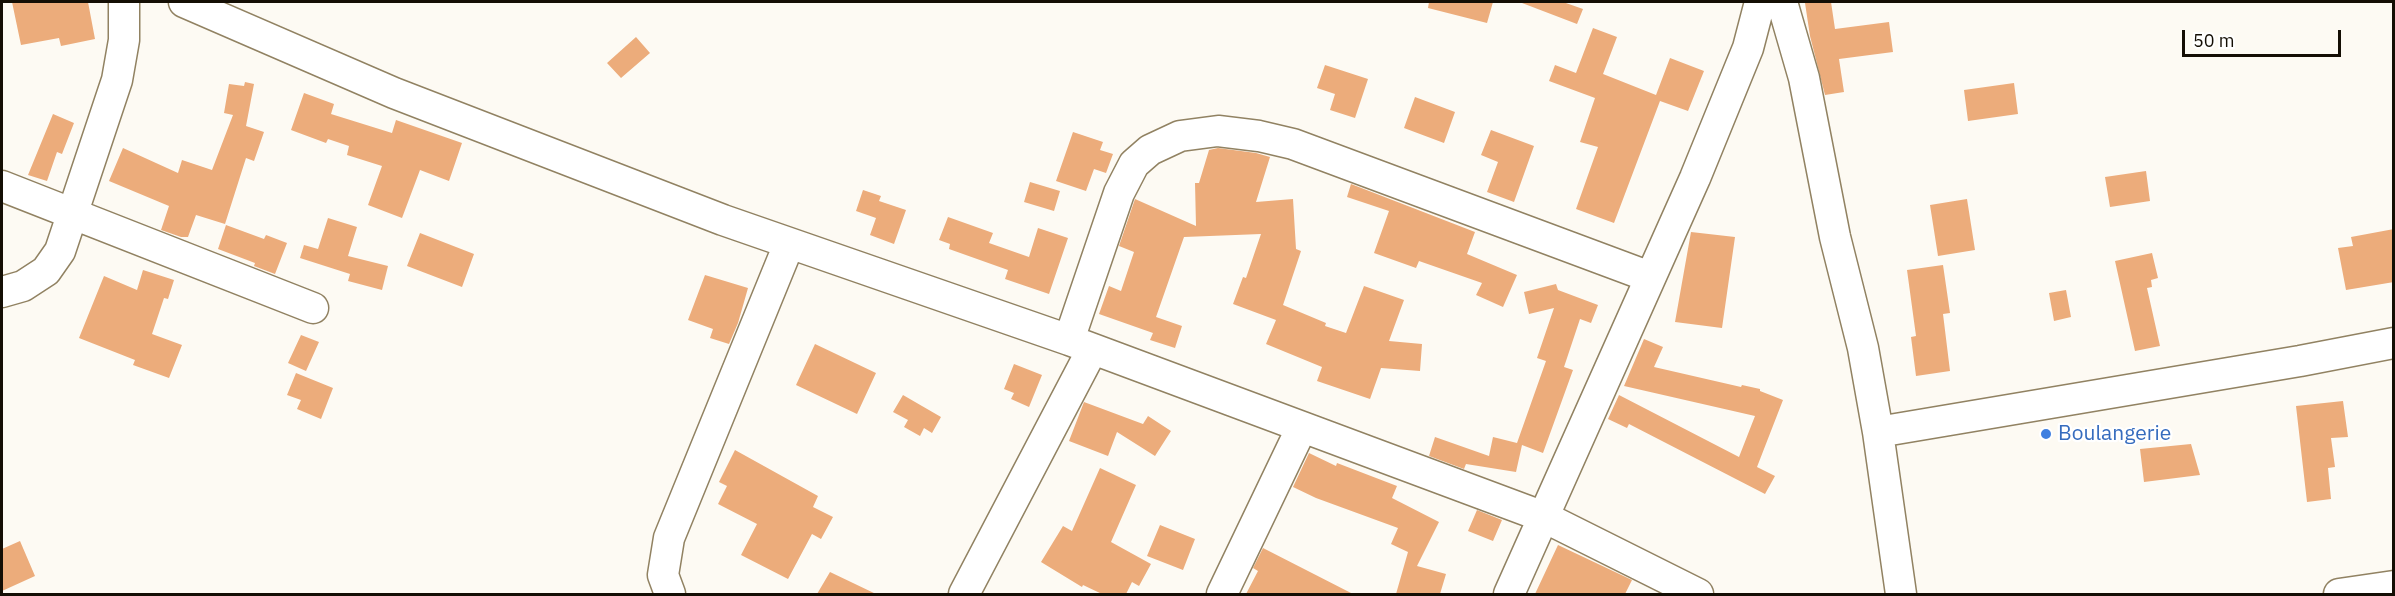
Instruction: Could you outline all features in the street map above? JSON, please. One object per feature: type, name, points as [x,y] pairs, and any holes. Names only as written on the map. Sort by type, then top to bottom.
[{"type":"street","points":[[2,292],[23,286],[46,271],[60,251],[117,80],[124,40],[124,2]]},
{"type":"street","points":[[184,2],[394,93],[723,220],[1080,345],[1544,517],[1698,594]]},
{"type":"street","points":[[1509,594],[1695,178],[1748,48],[1778,2]]},
{"type":"street","points":[[1778,2],[1804,78],[1836,237],[1863,348],[1878,432],[1901,594]]},
{"type":"street","points":[[964,594],[1080,345],[1119,193],[1134,164],[1150,150],[1180,136],[1218,131],[1259,136],[1293,144],[1650,277]]},
{"type":"street","points":[[2,186],[313,308]]},
{"type":"street","points":[[670,594],[663,575],[669,538],[789,244]]},
{"type":"street","points":[[1878,432],[2394,343]]},
{"type":"street","points":[[1222,594],[1302,427]]},
{"type":"street","points":[[2339,594],[2394,586]]},
{"type":"building","points":[[12,2],[88,2],[95,39],[61,46],[59,38],[21,45]]},
{"type":"building","points":[[1429,2],[1493,2],[1487,23],[1428,8]]},
{"type":"building","points":[[1522,2],[1563,2],[1583,9],[1577,24]]},
{"type":"building","points":[[1831,2],[1835,29],[1889,22],[1893,52],[1839,59],[1844,92],[1825,95],[1810,36],[1805,3]]},
{"type":"building","points":[[1593,28],[1617,37],[1603,74],[1656,95],[1670,58],[1704,71],[1688,111],[1660,101],[1614,223],[1576,209],[1598,147],[1580,142],[1595,98],[1549,81],[1555,65],[1576,73]]},
{"type":"building","points":[[636,37],[650,53],[621,78],[607,63]]},
{"type":"building","points":[[1325,65],[1368,79],[1355,118],[1330,110],[1335,94],[1317,88]]},
{"type":"building","points":[[245,82],[254,84],[246,126],[264,132],[254,161],[246,158],[225,224],[196,215],[188,237],[161,230],[169,206],[109,181],[123,148],[178,173],[182,160],[212,170],[233,115],[224,113],[229,84],[244,86]]},
{"type":"building","points":[[2014,83],[2018,114],[1968,121],[1964,90]]},
{"type":"building","points":[[304,93],[334,104],[331,114],[392,133],[396,120],[462,143],[449,181],[420,170],[402,218],[368,205],[382,166],[347,155],[349,146],[328,139],[326,143],[291,130]]},
{"type":"building","points":[[1415,97],[1455,112],[1444,143],[1404,128]]},
{"type":"building","points":[[53,114],[74,123],[62,154],[57,152],[47,181],[28,175]]},
{"type":"building","points":[[1491,130],[1534,146],[1514,202],[1487,192],[1498,162],[1481,155]]},
{"type":"building","points":[[1073,132],[1103,142],[1100,150],[1113,154],[1106,173],[1094,169],[1086,191],[1056,181]]},
{"type":"building","points":[[1218,148],[1270,157],[1256,202],[1293,199],[1296,249],[1301,251],[1283,305],[1326,323],[1325,326],[1346,333],[1364,286],[1404,300],[1389,341],[1422,344],[1420,371],[1381,368],[1370,399],[1317,381],[1322,367],[1266,344],[1276,320],[1233,304],[1243,277],[1246,278],[1261,234],[1184,237],[1156,317],[1182,326],[1175,348],[1150,340],[1153,333],[1099,314],[1109,286],[1121,291],[1134,252],[1119,246],[1135,199],[1196,226],[1195,183],[1199,183],[1209,150]]},
{"type":"building","points":[[2146,171],[2150,201],[2110,207],[2105,177]]},
{"type":"building","points":[[1030,182],[1060,191],[1054,211],[1024,202]]},
{"type":"building","points":[[1351,184],[1475,232],[1467,254],[1517,275],[1503,307],[1476,295],[1482,283],[1419,261],[1416,268],[1374,253],[1389,211],[1347,197]]},
{"type":"building","points":[[863,190],[881,196],[879,201],[906,210],[894,244],[870,235],[876,218],[856,211]]},
{"type":"building","points":[[1967,199],[1975,250],[1938,256],[1930,205]]},
{"type":"building","points":[[948,217],[993,233],[989,243],[1029,257],[1038,228],[1068,238],[1049,294],[1005,279],[1008,270],[949,249],[950,244],[939,240]]},
{"type":"building","points":[[328,218],[357,227],[348,256],[388,266],[382,290],[348,281],[350,274],[300,258],[304,245],[318,249]]},
{"type":"building","points":[[226,225],[264,239],[266,235],[287,243],[275,274],[254,266],[255,263],[218,249]]},
{"type":"building","points":[[2394,229],[2394,282],[2346,290],[2338,248],[2353,246],[2351,237]]},
{"type":"building","points":[[1691,232],[1735,237],[1722,328],[1675,322]]},
{"type":"building","points":[[420,233],[474,254],[462,287],[407,266]]},
{"type":"building","points":[[2152,253],[2158,278],[2151,280],[2152,287],[2147,288],[2160,346],[2135,351],[2115,261]]},
{"type":"building","points":[[1943,265],[1950,313],[1943,314],[1950,371],[1916,376],[1911,337],[1916,336],[1907,270]]},
{"type":"building","points":[[143,270],[174,280],[168,299],[164,298],[152,334],[182,345],[169,378],[133,365],[135,360],[79,338],[104,276],[137,290]]},
{"type":"building","points":[[705,275],[748,288],[729,344],[710,338],[713,329],[688,320]]},
{"type":"building","points":[[1556,284],[1558,290],[1598,305],[1591,323],[1580,319],[1564,367],[1573,370],[1543,453],[1522,445],[1516,472],[1466,464],[1464,469],[1429,456],[1435,437],[1489,456],[1493,437],[1517,443],[1546,361],[1537,358],[1554,308],[1529,314],[1524,292]]},
{"type":"building","points":[[2066,290],[2071,317],[2054,321],[2049,293]]},
{"type":"building","points":[[301,335],[319,342],[306,371],[288,363]]},
{"type":"building","points":[[1644,339],[1663,347],[1654,367],[1741,387],[1742,385],[1760,389],[1760,391],[1783,400],[1757,467],[1775,476],[1765,494],[1629,424],[1627,428],[1608,419],[1619,395],[1739,457],[1755,416],[1624,386]]},
{"type":"building","points":[[815,344],[876,373],[857,414],[796,385]]},
{"type":"building","points":[[1014,364],[1042,375],[1029,407],[1011,399],[1014,393],[1004,389]]},
{"type":"building","points":[[296,373],[333,388],[321,419],[297,409],[301,400],[287,395]]},
{"type":"building","points":[[903,395],[941,417],[932,433],[924,428],[920,436],[904,427],[908,420],[893,412]]},
{"type":"building","points":[[2343,401],[2348,437],[2331,438],[2335,467],[2328,468],[2331,499],[2307,502],[2296,406]]},
{"type":"building","points":[[1084,402],[1143,424],[1148,416],[1171,431],[1155,456],[1117,432],[1108,456],[1069,441]]},
{"type":"building","points":[[2191,444],[2200,475],[2144,482],[2140,449]]},
{"type":"building","points":[[735,450],[818,496],[813,507],[833,517],[821,539],[812,534],[788,579],[741,555],[757,524],[718,504],[727,486],[719,482]]},
{"type":"building","points":[[1309,453],[1336,466],[1337,463],[1397,486],[1392,498],[1439,522],[1417,566],[1446,574],[1440,594],[1396,594],[1408,552],[1391,544],[1398,528],[1316,498],[1293,487]]},
{"type":"building","points":[[1100,468],[1136,485],[1111,542],[1151,564],[1139,586],[1132,582],[1126,594],[1102,594],[1083,585],[1082,587],[1041,562],[1063,526],[1072,531]]},
{"type":"building","points":[[1477,510],[1502,520],[1493,541],[1468,531]]},
{"type":"building","points":[[1160,525],[1195,539],[1183,570],[1147,556]]},
{"type":"building","points":[[20,541],[35,576],[2,591],[2,549]]},
{"type":"building","points":[[1558,545],[1632,580],[1625,594],[1535,594]]},
{"type":"building","points":[[1263,548],[1353,594],[1246,594],[1258,571],[1253,568]]},
{"type":"building","points":[[830,572],[876,594],[817,594]]},
{"type":"place","name":"Boulangerie","points":[[2046,434]]}]
